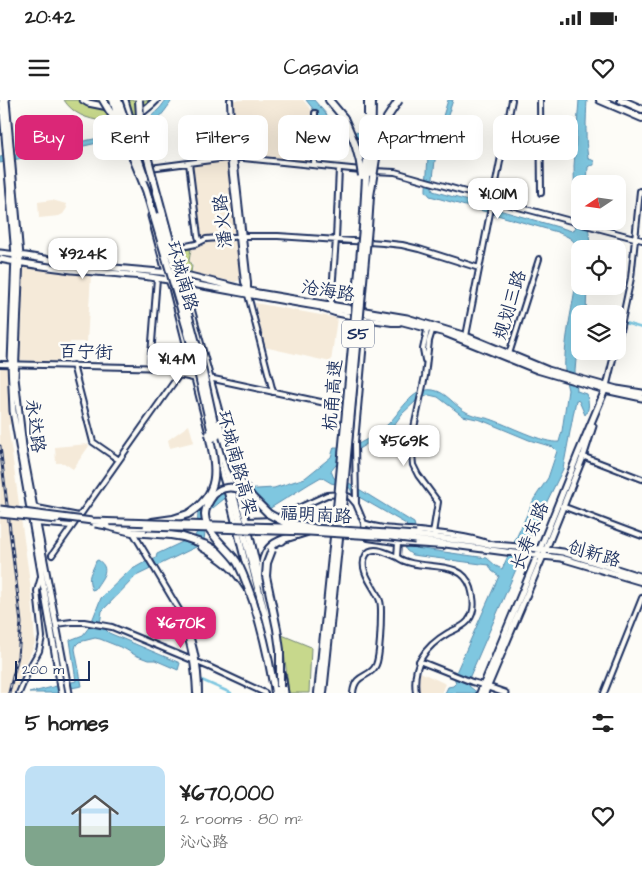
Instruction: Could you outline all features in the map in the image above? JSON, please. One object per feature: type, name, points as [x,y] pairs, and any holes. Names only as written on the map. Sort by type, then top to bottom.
[{"type":"highway","name":"环城南路高架","points":[[113,100],[122,131],[152,206],[197,354],[213,438],[234,509],[272,659],[274,693]]},
{"type":"highway","name":"环城南路高架","points":[[118,100],[175,265],[275,656],[280,690]]},
{"type":"highway","points":[[139,100],[146,152],[171,243],[175,265]]},
{"type":"highway","points":[[140,115],[156,100]]},
{"type":"highway","points":[[329,100],[344,118],[356,144],[367,196]]},
{"type":"highway","name":"杭甬高速","points":[[367,196],[368,100]]},
{"type":"highway","name":"杭甬高速","points":[[323,693],[367,196],[372,100]]},
{"type":"highway","points":[[367,196],[378,146],[387,118],[399,100]]},
{"type":"highway","points":[[600,100],[642,118]]},
{"type":"highway","points":[[621,100],[642,109]]},
{"type":"highway","points":[[104,103],[112,115],[135,174],[152,206]]},
{"type":"highway","points":[[142,160],[146,169],[152,206]]},
{"type":"highway","points":[[197,354],[232,467],[243,485],[269,514],[284,522],[311,530]]},
{"type":"highway","points":[[147,522],[173,519],[188,514],[204,500],[213,484],[215,469],[197,354]]},
{"type":"highway","points":[[252,496],[242,489],[229,487],[220,489],[211,498],[205,515],[208,527],[237,563],[264,635],[273,683]]},
{"type":"highway","name":"杭甬高速","points":[[318,693],[340,498]]},
{"type":"highway","points":[[107,526],[132,532],[183,537],[207,545],[230,560],[254,600]]},
{"type":"highway","points":[[273,631],[271,612],[262,575],[262,565],[267,551],[276,542],[311,530]]},
{"type":"highway","points":[[280,690],[280,650],[266,576],[267,563],[272,550],[284,539]]},
{"type":"main road","name":"永达路","points":[[2,100],[9,153],[18,259],[13,363],[32,507],[69,693]]},
{"type":"main road","name":"永达路","points":[[6,100],[9,153]]},
{"type":"main road","points":[[82,100],[88,103],[104,103],[118,115]]},
{"type":"main road","name":"环城南路","points":[[118,100],[124,115]]},
{"type":"main road","name":"环城南路","points":[[125,100],[128,115]]},
{"type":"main road","name":"环城南路","points":[[139,160],[152,206],[166,272],[207,426],[227,489],[254,600]]},
{"type":"main road","name":"环城南路","points":[[139,160],[152,206],[182,274],[247,521]]},
{"type":"main road","name":"沧海路","points":[[0,253],[64,269],[139,275],[431,326],[509,358]]},
{"type":"main road","name":"沧海路","points":[[0,259],[182,274],[248,293],[331,304],[407,318],[466,336],[509,358]]},
{"type":"main road","points":[[509,358],[537,370],[642,398]]},
{"type":"main road","points":[[606,388],[642,393]]},
{"type":"main road","name":"长寿东路","points":[[482,693],[543,549],[606,388]]},
{"type":"main road","name":"福明南路","points":[[0,509],[92,522],[147,522],[415,537],[540,556]]},
{"type":"main road","name":"福明南路","points":[[0,514],[107,526],[311,530]]},
{"type":"main road","points":[[247,521],[273,631],[285,693]]},
{"type":"main road","name":"永达路","points":[[35,523],[62,693]]},
{"type":"main road","name":"福明南路","points":[[494,548],[511,546],[543,549]]},
{"type":"main road","name":"创新路","points":[[543,549],[563,552],[642,577]]},
{"type":"main road","name":"创新路","points":[[540,556],[561,558],[642,582]]},
{"type":"main road","points":[[254,600],[274,693]]},
{"type":"main road","points":[[485,686],[505,693]]},
{"type":"street","name":"潘火路","points":[[230,100],[230,115]]},
{"type":"street","points":[[466,336],[512,100]]},
{"type":"street","points":[[540,100],[541,193]]},
{"type":"street","points":[[314,165],[315,113]]},
{"type":"street","points":[[146,169],[210,160]]},
{"type":"street","name":"潘火路","points":[[232,160],[248,293],[273,392]]},
{"type":"street","points":[[263,160],[395,172],[642,240]]},
{"type":"street","points":[[189,163],[200,242]]},
{"type":"street","points":[[331,304],[340,168]]},
{"type":"street","points":[[625,305],[631,278],[640,191]]},
{"type":"street","points":[[172,249],[196,244],[206,239],[241,236],[336,239],[402,245],[479,268]]},
{"type":"street","name":"规划三路","points":[[509,358],[538,259]]},
{"type":"street","points":[[150,368],[157,278]]},
{"type":"street","points":[[318,307],[335,314],[392,323],[404,322]]},
{"type":"street","points":[[356,504],[355,450],[366,319]]},
{"type":"street","points":[[431,326],[423,349],[427,367],[412,437],[412,454],[413,465],[418,475],[438,502],[432,533]]},
{"type":"street","name":"长寿东路","points":[[606,388],[613,360]]},
{"type":"street","name":"百宁街","points":[[0,364],[150,368],[192,367]]},
{"type":"street","points":[[73,365],[93,442],[119,460]]},
{"type":"street","points":[[171,368],[179,375],[195,379],[210,378],[358,410]]},
{"type":"street","points":[[52,555],[179,375]]},
{"type":"street","points":[[580,455],[642,479]]},
{"type":"street","points":[[247,521],[272,520],[327,495],[342,494],[350,497],[356,504],[364,523],[365,536],[368,538],[400,543],[432,533],[478,540],[494,548]]},
{"type":"street","points":[[560,505],[642,536]]},
{"type":"street","points":[[32,507],[79,516]]},
{"type":"street","points":[[35,523],[72,526]]},
{"type":"street","points":[[364,523],[403,530],[435,545],[482,551],[494,548]]},
{"type":"street","points":[[134,534],[175,603],[195,661],[197,693]]},
{"type":"street","points":[[397,556],[400,543]]},
{"type":"street","points":[[353,693],[358,679],[374,669],[377,664],[380,602],[365,573],[364,564],[366,555],[370,551],[377,550],[397,556],[401,560],[413,564],[454,569],[463,574],[470,584],[474,606],[471,616],[462,627],[434,642],[419,661],[414,677],[416,693]]},
{"type":"street","points":[[20,693],[31,665],[39,651],[42,637],[37,591],[42,575]]},
{"type":"street","points":[[605,693],[642,598]]},
{"type":"street","points":[[605,693],[642,603]]},
{"type":"street","points":[[56,624],[84,622],[112,627],[195,661],[265,693]]},
{"type":"street","points":[[419,661],[485,686]]},
{"type":"shaded area","points":[[233,100],[303,100],[311,109],[311,115],[278,115],[278,158],[268,156],[268,115],[233,115]]},
{"type":"shaded area","points":[[224,161],[227,163],[235,230],[232,235],[201,237],[192,167],[194,164]]},
{"type":"shaded area","points":[[52,200],[66,204],[67,208],[63,214],[39,218],[38,202]]},
{"type":"shaded area","points":[[233,239],[237,245],[241,278],[238,281],[192,273],[193,266],[189,262],[191,249],[207,241]]},
{"type":"shaded area","points":[[22,265],[91,275],[87,342],[70,342],[68,363],[18,360]]},
{"type":"shaded area","points":[[255,303],[337,318],[331,362],[264,347]]},
{"type":"shaded area","points":[[0,366],[8,366],[11,424],[8,425],[32,597],[35,643],[14,693],[0,693]]},
{"type":"shaded area","points":[[189,425],[194,442],[170,448],[168,440]]},
{"type":"shaded area","points":[[88,444],[89,446],[73,469],[64,463],[56,463],[55,447]]},
{"type":"shaded area","points":[[418,671],[446,684],[442,693],[419,693],[416,677]]},
{"type":"green space","points":[[64,100],[160,100],[145,115],[93,115],[93,119],[81,115]]},
{"type":"green space","points":[[191,249],[189,261],[192,266],[191,273],[180,265],[176,252],[177,250]]},
{"type":"green space","points":[[282,635],[311,647],[309,693],[289,693]]},
{"type":"water","points":[[166,100],[172,100],[161,115],[153,115]]},
{"type":"water","points":[[306,100],[314,100],[327,115],[318,115]]},
{"type":"water","points":[[448,100],[453,100],[448,115],[443,115]]},
{"type":"water","points":[[579,100],[587,100],[587,151],[588,158],[594,161],[594,165],[588,167],[588,175],[574,175],[574,160],[578,160]]},
{"type":"water","points":[[349,130],[359,133],[359,138],[349,136]]},
{"type":"water","points":[[93,139],[93,144],[83,146],[83,141]]},
{"type":"water","points":[[15,154],[15,160],[0,163],[0,157]]},
{"type":"water","points":[[428,160],[435,160],[433,191],[572,231],[589,230],[590,240],[573,240],[557,232],[430,196],[426,191]]},
{"type":"water","points":[[574,295],[587,295],[586,305],[572,305]]},
{"type":"water","points":[[571,312],[571,360],[576,360],[577,391],[586,394],[588,402],[587,413],[585,415],[579,401],[576,400],[563,469],[533,530],[470,676],[469,686],[480,693],[445,693],[448,687],[456,683],[454,677],[499,576],[492,571],[489,565],[412,555],[406,550],[405,545],[487,558],[502,569],[534,499],[548,478],[557,451],[553,447],[529,440],[481,420],[463,416],[438,397],[429,395],[417,400],[387,432],[340,460],[331,471],[334,478],[349,483],[414,523],[415,527],[407,527],[406,524],[352,493],[350,488],[331,483],[321,477],[266,510],[250,498],[224,499],[208,512],[204,540],[198,546],[136,576],[102,611],[100,624],[109,633],[180,663],[178,670],[95,638],[79,642],[76,645],[75,649],[82,686],[56,693],[29,693],[76,681],[70,640],[83,635],[90,626],[101,598],[129,571],[145,562],[148,563],[156,558],[157,554],[195,536],[198,513],[209,500],[224,491],[274,488],[305,478],[331,457],[334,447],[353,446],[384,428],[406,402],[418,393],[425,390],[438,391],[470,414],[490,419],[544,440],[559,442],[568,390],[565,362]]},
{"type":"water","points":[[98,560],[102,563],[105,570],[100,582],[92,590],[90,574]]},
{"type":"waterway","points":[[626,323],[642,328]]},
{"type":"waterway","points":[[197,678],[231,693]]},
{"type":"railway","points":[[0,446],[21,623],[18,656],[9,693]]}]
